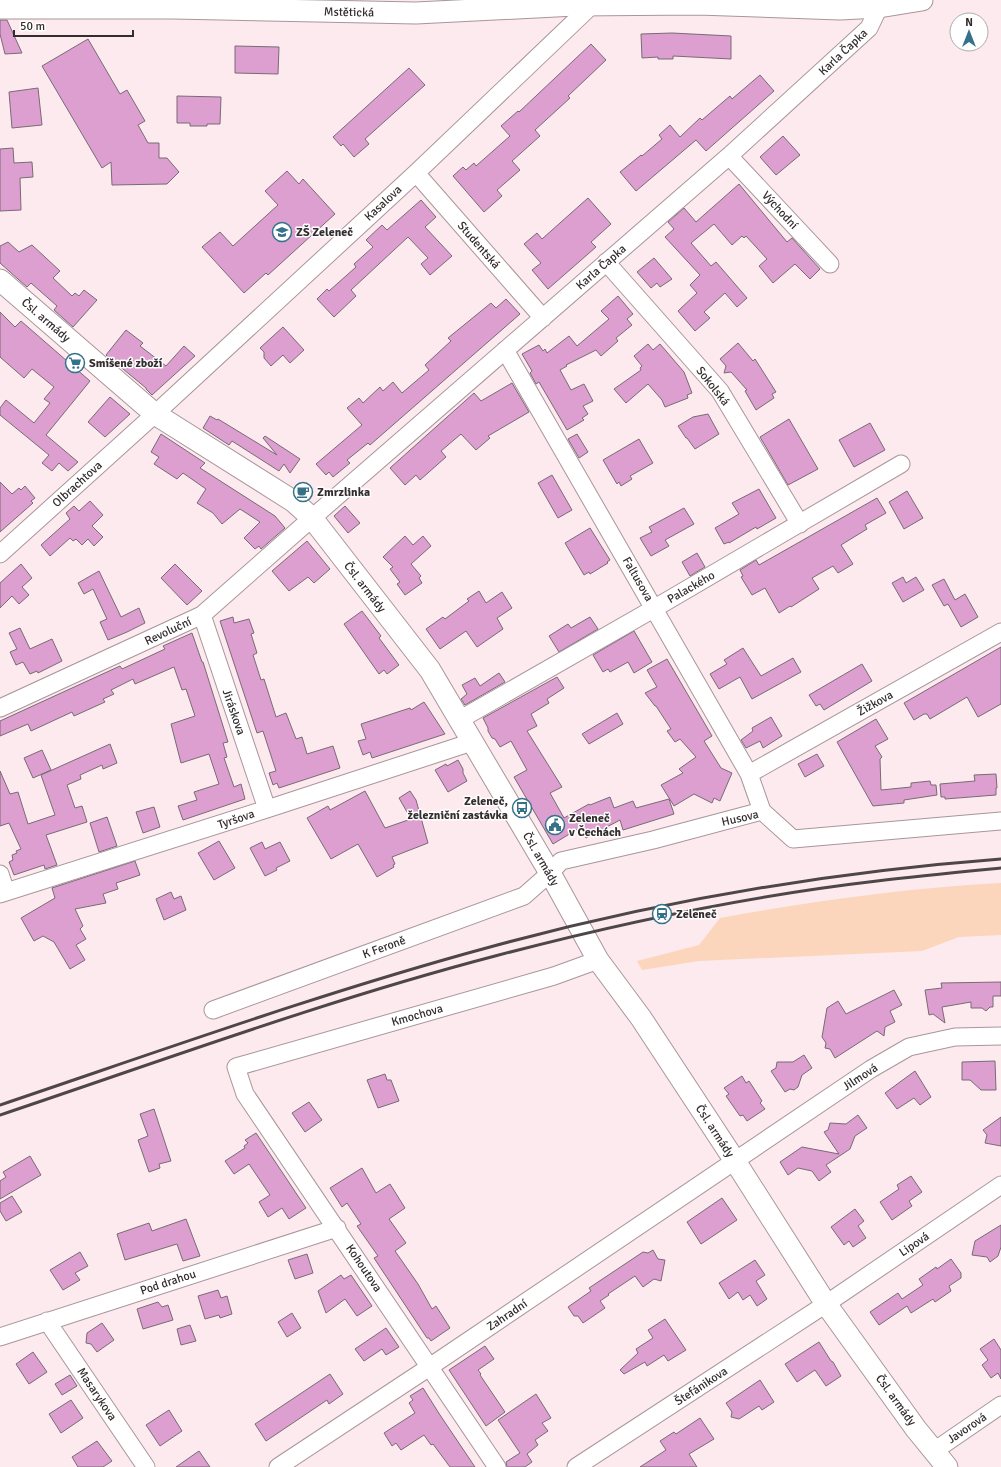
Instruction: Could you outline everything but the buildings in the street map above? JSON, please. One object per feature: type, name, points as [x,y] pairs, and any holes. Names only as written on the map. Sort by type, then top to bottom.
[{"type":"street","name":"Mstětická","points":[[0,8],[174,8],[416,13],[696,2],[840,9],[879,7],[922,0]]},
{"type":"street","name":"Kasalova","points":[[155,414],[416,173],[592,5]]},
{"type":"street","name":"Karla Čapka","points":[[312,518],[729,156],[869,28],[879,7]]},
{"type":"street","name":"Východní","points":[[729,156],[830,264]]},
{"type":"street","name":"Studentská","points":[[416,173],[543,318]]},
{"type":"street","name":"Sokolská","points":[[606,262],[720,391],[800,524]]},
{"type":"street","name":"Čsl. armády","points":[[0,280],[155,414],[293,501],[312,518],[430,670],[550,873],[598,960],[640,1018],[735,1161],[826,1304],[916,1429],[947,1467]]},
{"type":"street","name":"Faltusova","points":[[505,350],[655,608],[749,774],[762,811]]},
{"type":"street","name":"Olbrachtova","points":[[0,554],[155,414]]},
{"type":"street","name":"Palackého","points":[[459,720],[655,608],[901,464]]},
{"type":"street","name":"Revoluční","points":[[0,708],[202,616],[312,518]]},
{"type":"street","name":"Jiráskova","points":[[202,616],[267,809]]},
{"type":"street","name":"Žižkova","points":[[749,774],[1001,632]]},
{"type":"street","name":"Tyršova","points":[[3,893],[472,742]]},
{"type":"street","name":"Husova","points":[[550,873],[561,861],[653,840],[762,811],[793,839],[1001,822]]},
{"type":"street","name":"K Feroně","points":[[213,1010],[524,896],[550,873]]},
{"type":"street","points":[[0,874],[3,893]]},
{"type":"street","name":"Kmochova","points":[[236,1067],[554,976],[598,960]]},
{"type":"street","name":"Jilmová","points":[[735,1161],[871,1069],[909,1047],[955,1037],[1001,1036]]},
{"type":"street","name":"Kohoutova","points":[[236,1067],[245,1094],[431,1366],[497,1467]]},
{"type":"street","name":"Zahradní","points":[[278,1467],[431,1366],[735,1161]]},
{"type":"street","name":"Lipová","points":[[826,1304],[1001,1185]]},
{"type":"street","name":"Pod drahou","points":[[0,1337],[337,1228]]},
{"type":"street","name":"Štefánikova","points":[[576,1467],[826,1304]]},
{"type":"street","name":"Masarykova","points":[[47,1321],[146,1467]]},
{"type":"street","name":"Javorová","points":[[934,1451],[1001,1404]]},
{"type":"shaded area","points":[[1001,883],[1001,935],[959,937],[922,951],[699,961],[642,970],[637,961],[699,945],[720,918],[860,896],[930,888]]},
{"type":"railway","points":[[0,1105],[305,1002],[428,964],[552,931],[615,916],[743,891],[872,872],[1001,859]]},
{"type":"railway","points":[[0,1115],[308,1011],[432,973],[589,932],[780,894],[877,881],[1001,868]]},
{"type":"place","name":"ZŠ Zeleneč","points":[[282,232]]},
{"type":"place","name":"Smíšené zboží","points":[[75,363]]},
{"type":"place","name":"Zmrzlinka","points":[[303,492]]},
{"type":"place","name":"Zeleneč, železniční zastávka","points":[[522,808]]},
{"type":"place","name":"Zeleneč v Čechách","points":[[555,825]]},
{"type":"place","name":"Zeleneč","points":[[662,914]]}]
